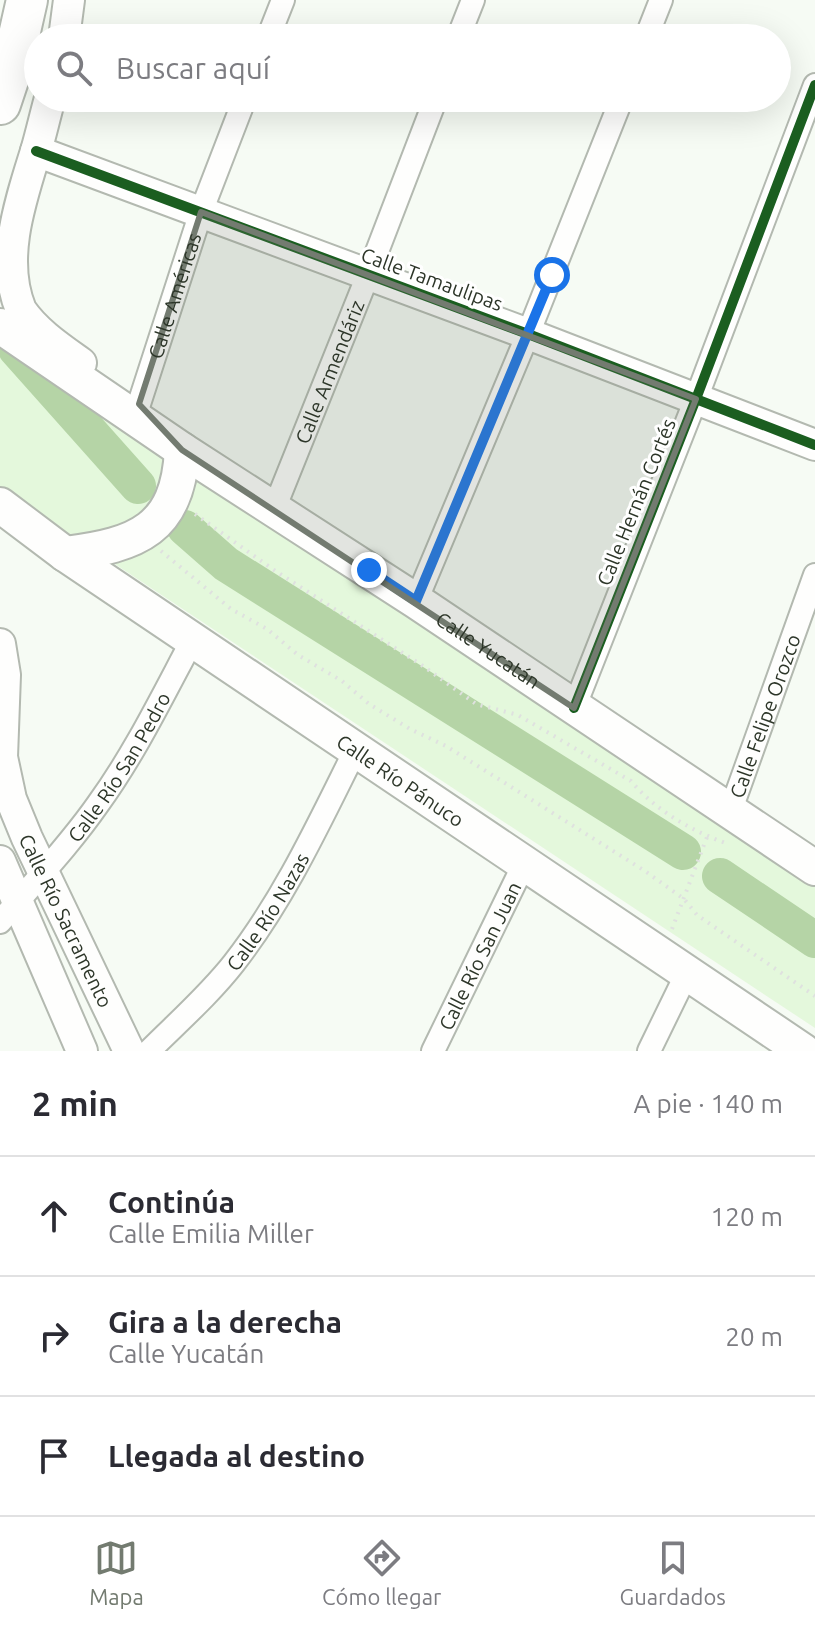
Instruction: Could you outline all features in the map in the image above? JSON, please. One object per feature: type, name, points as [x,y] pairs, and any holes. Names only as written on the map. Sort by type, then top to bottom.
[{"type":"highway","points":[[0,104],[28,3]]},
{"type":"main road","name":"Calle Yucatán","points":[[0,326],[182,450],[416,601],[815,868]]},
{"type":"main road","points":[[65,554],[117,543],[143,532],[161,519],[174,500],[182,468],[182,450]]},
{"type":"main road","name":"Calle Río Pánuco","points":[[0,505],[65,554],[803,1051]]},
{"type":"street","points":[[66,24],[69,0]]},
{"type":"street","points":[[274,24],[283,0]]},
{"type":"street","points":[[464,24],[473,0]]},
{"type":"street","points":[[652,24],[661,0]]},
{"type":"street","name":"Calle Hernán Cortés","points":[[574,708],[815,85]]},
{"type":"street","points":[[46,112],[10,230],[6,269],[11,290],[22,312],[38,328],[59,347],[139,404],[182,450]]},
{"type":"street","name":"Calle Américas","points":[[139,404],[201,212],[240,112]]},
{"type":"street","name":"Calle Armendáriz","points":[[274,509],[431,112]]},
{"type":"street","points":[[416,601],[616,112]]},
{"type":"street","name":"Calle Tamaulipas","points":[[36,151],[528,334],[815,445]]},
{"type":"street","name":"Calle Felipe Orozco","points":[[730,812],[815,575]]},
{"type":"street","name":"Calle Río San Pedro","points":[[9,912],[44,874],[98,804],[132,753],[193,639]]},
{"type":"street","name":"Calle Río Sacramento","points":[[0,644],[5,675],[2,737],[6,780],[44,874],[129,1051]]},
{"type":"street","name":"Calle Río Nazas","points":[[149,1051],[205,996],[254,935],[310,838],[355,751]]},
{"type":"street","name":"Calle Río Sacramento","points":[[0,861],[9,912],[82,1051]]},
{"type":"street","name":"Calle Río San Juan","points":[[433,1051],[525,862]]},
{"type":"street","points":[[649,1051],[675,963]]},
{"type":"path","points":[[194,514],[476,704],[518,715],[631,781],[680,822],[707,837],[684,899],[675,963]]},
{"type":"path","points":[[150,543],[231,609],[267,629],[298,655],[342,681],[369,704],[446,746],[645,871],[684,899],[697,915],[815,996]]},
{"type":"highlighted area","points":[[201,212],[696,399],[574,708],[182,450],[139,404]]},
{"type":"green space","points":[[0,319],[815,877],[815,1028],[0,488]]},
{"type":"waterway","points":[[16,349],[138,486]]},
{"type":"waterway","points":[[185,528],[226,564],[683,852]]},
{"type":"waterway","points":[[720,876],[815,940]]},
{"type":"cycle path","points":[[574,708],[815,85]]},
{"type":"cycle path","points":[[36,151],[528,334],[815,445]]},
{"type":"route","points":[[369,570],[416,601],[552,275]]}]
